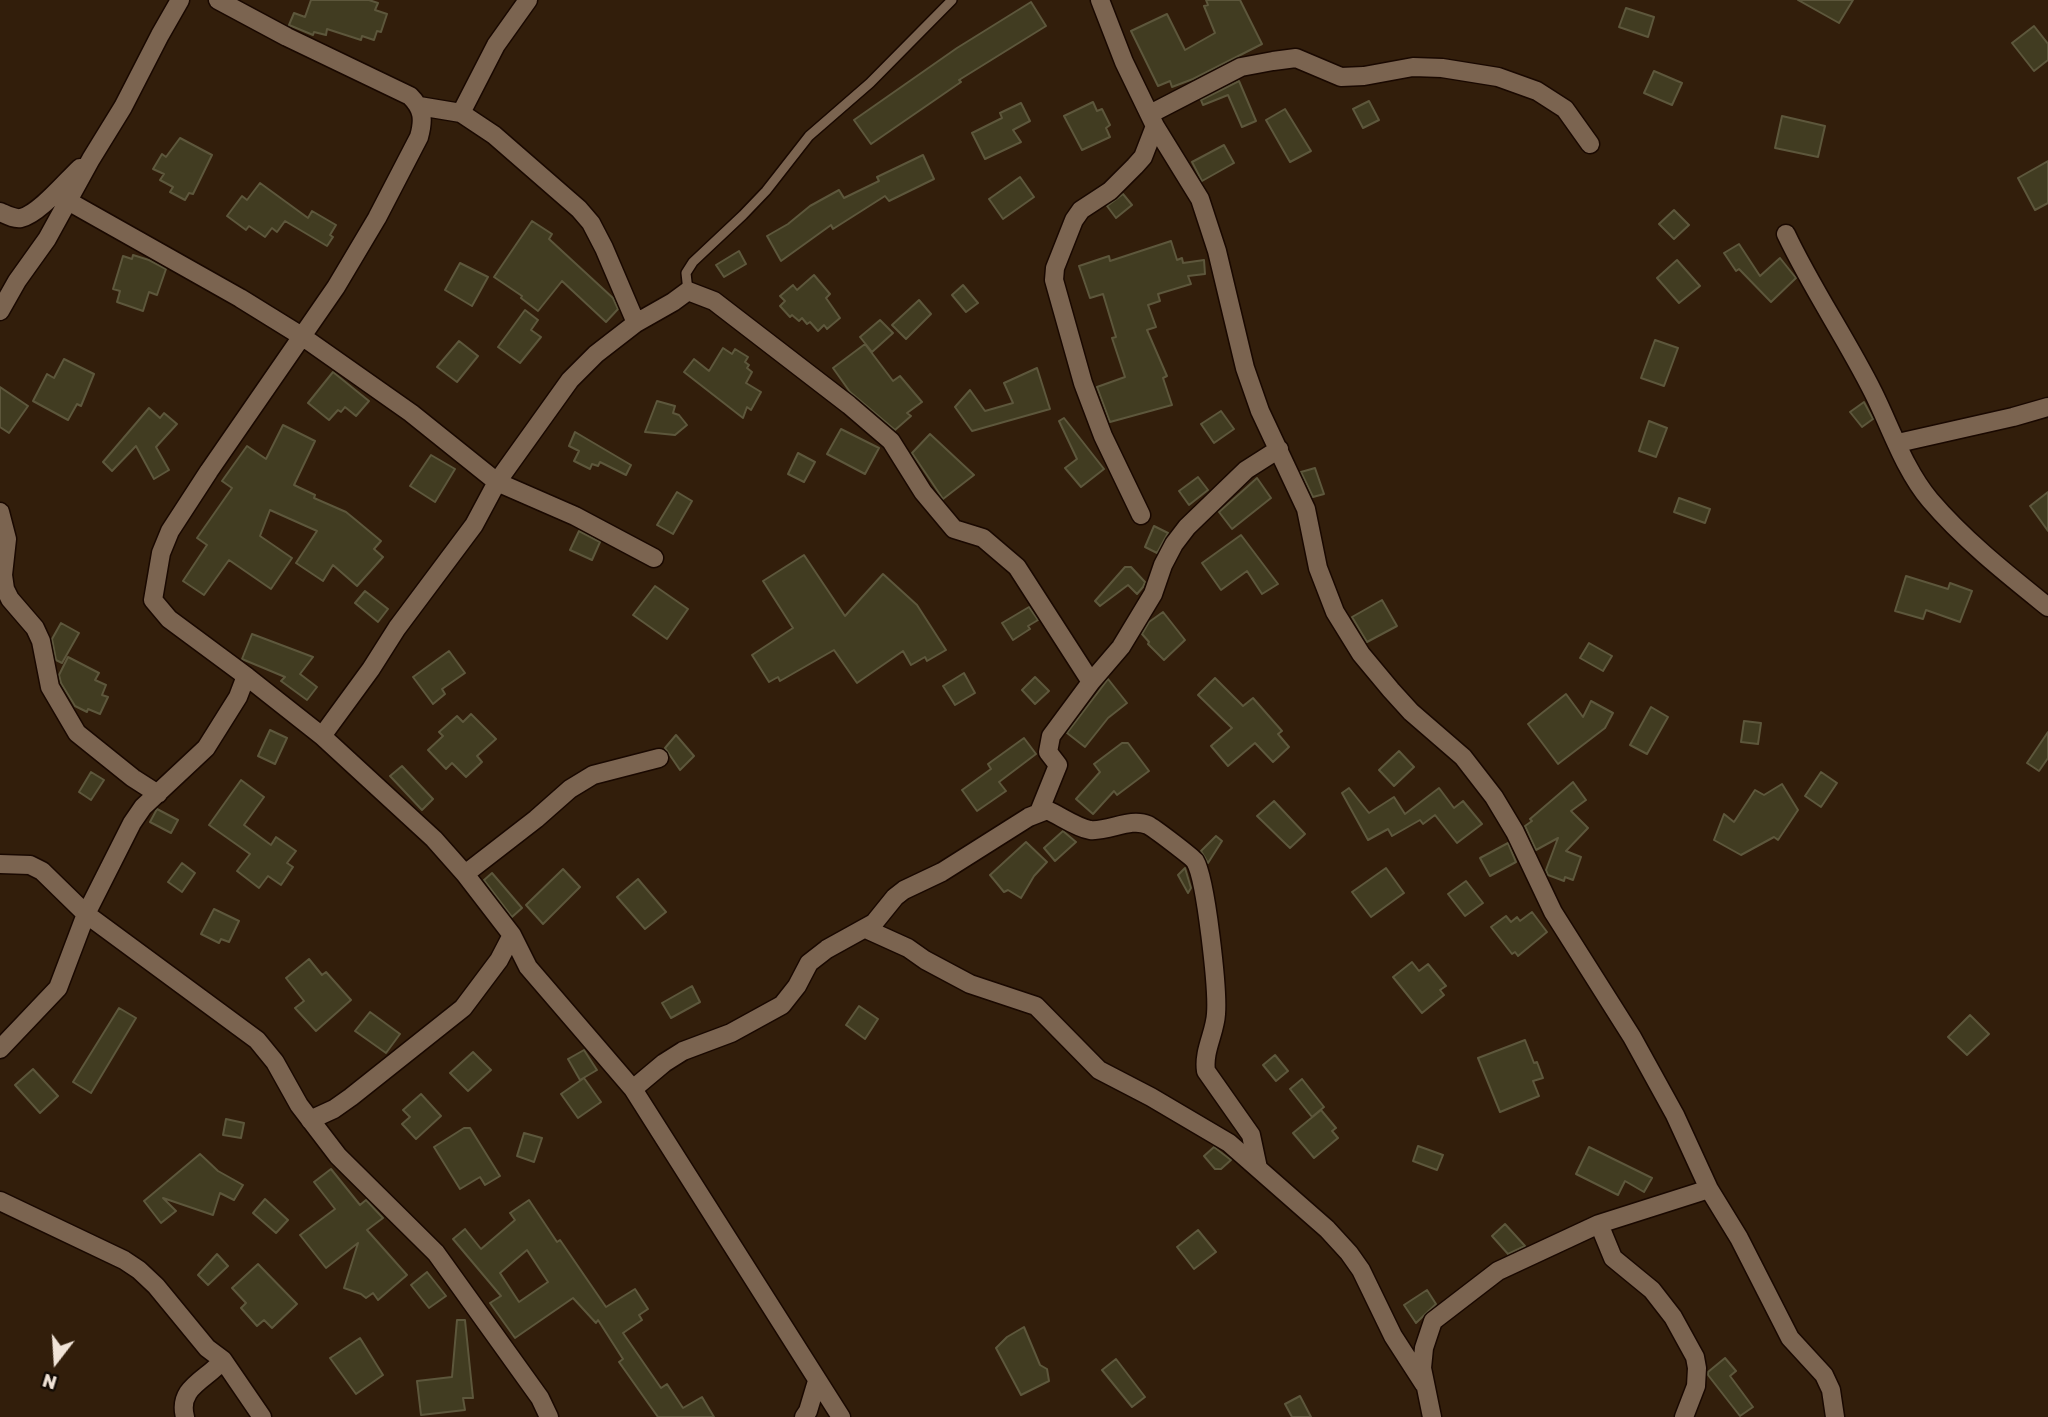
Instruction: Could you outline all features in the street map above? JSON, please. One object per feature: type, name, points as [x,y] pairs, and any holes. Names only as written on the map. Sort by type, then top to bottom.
[{"type":"street","points":[[0,311],[17,281],[47,239],[123,107],[180,0]]},
{"type":"street","points":[[218,0],[287,37],[410,96],[419,106],[422,124],[419,137],[377,218],[303,337],[170,531],[161,553],[153,600],[169,619],[322,736],[434,839],[465,874],[512,935],[528,967],[633,1089],[841,1417]]},
{"type":"street","points":[[461,113],[496,45],[528,0]]},
{"type":"street","points":[[1100,0],[1124,62],[1153,120],[1200,198],[1217,251],[1245,368],[1260,411],[1306,509],[1318,568],[1335,611],[1361,654],[1391,690],[1411,712],[1463,757],[1494,797],[1515,832],[1553,912],[1632,1037],[1675,1115],[1709,1189],[1739,1238],[1790,1338],[1824,1375],[1831,1390],[1835,1417]]},
{"type":"street","points":[[1141,515],[1103,436],[1087,394],[1054,280],[1055,268],[1073,220],[1081,210],[1110,191],[1143,157],[1153,120],[1241,67],[1297,58],[1341,76],[1364,76],[1413,67],[1442,68],[1498,77],[1537,91],[1565,110],[1590,144]]},
{"type":"street","points":[[419,106],[461,113],[494,135],[579,209],[591,223],[619,280],[636,323]]},
{"type":"street","points":[[0,212],[14,218],[22,218],[91,159]]},
{"type":"street","points":[[68,201],[240,298],[303,337],[411,413],[497,482],[575,516],[654,558]]},
{"type":"street","points":[[1786,234],[1807,277],[1873,391],[1912,474],[1930,500],[1995,564],[2048,607]]},
{"type":"street","points":[[322,736],[474,524],[497,482],[570,380],[596,354],[636,323],[673,303],[688,291],[714,302],[849,404],[891,442],[923,492],[954,529],[984,538],[1017,567],[1091,681]]},
{"type":"street","points":[[1898,443],[2048,407]]},
{"type":"street","points":[[1039,812],[1058,765],[1048,752],[1051,736],[1130,634],[1153,594],[1174,544],[1187,527],[1246,470],[1279,449]]},
{"type":"street","points":[[0,512],[7,539],[3,575],[5,589],[10,599],[36,628],[50,687],[78,733],[133,778],[158,794]]},
{"type":"street","points":[[0,1049],[58,988],[86,914],[132,823],[143,807],[206,748],[238,697],[246,676]]},
{"type":"street","points":[[465,874],[570,789],[593,775],[659,758]]},
{"type":"street","points":[[633,1089],[664,1063],[683,1052],[731,1033],[782,1005],[815,957],[874,923],[904,890],[942,872],[1039,812],[1047,810],[1079,827],[1092,830],[1128,823],[1148,825],[1194,860],[1200,873],[1204,896],[1216,1012],[1205,1062],[1206,1071],[1251,1135],[1258,1168]]},
{"type":"street","points":[[0,864],[30,865],[42,871],[86,914],[257,1040],[275,1062],[310,1120],[348,1166],[436,1253],[534,1389],[549,1417]]},
{"type":"street","points":[[866,929],[908,948],[970,984],[1036,1006],[1099,1070],[1229,1143],[1327,1228],[1349,1252],[1361,1270],[1393,1336],[1424,1384]]},
{"type":"street","points":[[310,1120],[334,1109],[351,1097],[463,1008],[499,960],[512,935]]},
{"type":"street","points":[[1432,1417],[1422,1368],[1424,1348],[1433,1321],[1498,1271],[1599,1224],[1709,1189]]},
{"type":"street","points":[[0,1201],[124,1260],[139,1270],[156,1286],[207,1348],[223,1360],[262,1417]]},
{"type":"street","points":[[1599,1224],[1613,1258],[1652,1290],[1673,1317],[1695,1357],[1698,1368],[1696,1386],[1684,1417]]},
{"type":"street","points":[[184,1417],[181,1405],[187,1392],[215,1370],[223,1360]]},
{"type":"street","points":[[804,1417],[817,1381]]},
{"type":"lane","points":[[688,291],[686,273],[693,262],[766,191],[809,136],[870,83],[952,0]]},
{"type":"building","points":[[311,0],[369,0],[378,3],[375,10],[387,14],[381,32],[377,31],[374,40],[362,36],[361,40],[327,29],[326,35],[314,32],[313,35],[289,25],[294,13],[305,17]]},
{"type":"building","points":[[1206,0],[1240,0],[1262,44],[1193,79],[1172,87],[1170,81],[1158,86],[1131,31],[1167,14],[1185,50],[1215,33],[1204,6],[1208,5]]},
{"type":"building","points":[[1798,0],[1853,0],[1839,23]]},
{"type":"building","points":[[1031,2],[1046,26],[959,80],[961,82],[871,144],[854,120],[957,48]]},
{"type":"building","points":[[1626,8],[1654,17],[1648,37],[1619,27]]},
{"type":"building","points":[[2034,26],[2048,44],[2048,60],[2034,71],[2012,43]]},
{"type":"building","points":[[1654,71],[1682,83],[1672,105],[1644,93]]},
{"type":"building","points":[[1239,81],[1256,121],[1242,127],[1228,95],[1203,105],[1201,100]]},
{"type":"building","points":[[1369,101],[1379,120],[1363,128],[1353,109]]},
{"type":"building","points":[[1093,102],[1097,111],[1102,109],[1110,125],[1106,128],[1110,137],[1082,150],[1064,116]]},
{"type":"building","points":[[1021,103],[1030,121],[1013,130],[1021,142],[985,159],[972,133],[1002,118],[1000,113]]},
{"type":"building","points":[[1285,109],[1311,151],[1290,162],[1266,120]]},
{"type":"building","points":[[1782,116],[1825,126],[1818,157],[1775,148]]},
{"type":"building","points":[[180,138],[212,155],[193,194],[189,193],[185,200],[170,192],[173,187],[160,180],[164,174],[153,169],[162,154],[166,157]]},
{"type":"building","points":[[1224,145],[1234,163],[1202,181],[1192,162]]},
{"type":"building","points":[[923,155],[934,179],[889,201],[885,196],[833,229],[831,225],[781,261],[767,236],[788,224],[810,206],[839,190],[844,198],[879,181],[877,177]]},
{"type":"building","points":[[2048,161],[2048,203],[2035,210],[2018,178]]},
{"type":"building","points":[[1020,177],[1034,197],[1003,219],[989,199]]},
{"type":"building","points":[[260,183],[308,218],[312,211],[336,225],[327,246],[285,221],[277,232],[272,228],[265,237],[249,226],[246,230],[227,216],[242,196],[247,200]]},
{"type":"building","points":[[1123,194],[1132,205],[1116,218],[1107,206]]},
{"type":"building","points":[[1674,210],[1689,225],[1674,239],[1659,224]]},
{"type":"building","points":[[532,221],[552,234],[549,239],[613,298],[618,309],[606,322],[562,281],[538,311],[494,277]]},
{"type":"building","points":[[1171,241],[1177,260],[1182,258],[1183,263],[1204,260],[1205,274],[1188,276],[1191,284],[1158,294],[1160,301],[1148,305],[1156,327],[1147,330],[1167,376],[1163,378],[1172,405],[1110,422],[1097,387],[1125,377],[1112,338],[1116,337],[1103,294],[1090,298],[1079,266],[1109,256],[1110,261]]},
{"type":"building","points":[[1739,244],[1760,276],[1780,258],[1796,278],[1771,302],[1739,269],[1736,271],[1724,253]]},
{"type":"building","points":[[739,251],[746,264],[724,277],[716,265]]},
{"type":"building","points":[[133,255],[166,269],[157,295],[149,292],[143,311],[117,302],[120,291],[113,289],[123,256],[132,259]]},
{"type":"building","points":[[1677,260],[1700,286],[1679,303],[1657,278]]},
{"type":"building","points":[[460,263],[488,277],[472,306],[445,290]]},
{"type":"building","points":[[814,275],[830,294],[826,298],[840,318],[827,329],[824,325],[818,331],[802,318],[799,321],[792,315],[790,317],[780,306],[785,301],[780,296],[793,285],[797,290]]},
{"type":"building","points":[[963,285],[978,303],[966,312],[952,295]]},
{"type":"building","points":[[919,300],[931,314],[906,339],[892,325]]},
{"type":"building","points":[[525,310],[538,320],[531,330],[541,337],[520,363],[498,347]]},
{"type":"building","points":[[880,320],[893,333],[872,352],[860,337]]},
{"type":"building","points":[[1655,340],[1678,348],[1664,386],[1641,378]]},
{"type":"building","points":[[459,341],[478,356],[457,382],[437,367]]},
{"type":"building","points":[[865,344],[893,381],[900,376],[922,402],[907,413],[911,416],[895,430],[850,392],[833,368]]},
{"type":"building","points":[[723,348],[732,354],[735,349],[748,357],[745,362],[752,372],[746,383],[761,392],[751,410],[747,407],[743,418],[684,372],[694,359],[709,371]]},
{"type":"building","points":[[64,359],[94,374],[81,406],[77,404],[68,420],[33,401],[47,374],[54,378]]},
{"type":"building","points":[[1037,368],[1050,409],[972,431],[955,407],[970,390],[985,411],[1013,403],[1004,383]]},
{"type":"building","points":[[333,372],[369,401],[356,416],[345,407],[329,420],[308,403]]},
{"type":"building","points":[[0,387],[28,406],[9,433],[0,427]]},
{"type":"building","points":[[657,401],[675,406],[673,413],[679,415],[687,425],[675,435],[645,432]]},
{"type":"building","points":[[1864,402],[1873,419],[1862,427],[1850,412]]},
{"type":"building","points":[[149,408],[160,418],[164,413],[177,424],[156,447],[169,470],[154,479],[136,446],[112,471],[103,462]]},
{"type":"building","points":[[1221,411],[1234,429],[1214,443],[1201,424]]},
{"type":"building","points":[[1064,418],[1104,469],[1081,487],[1065,468],[1077,459],[1059,421]]},
{"type":"building","points":[[1649,421],[1667,428],[1656,457],[1639,451]]},
{"type":"building","points":[[283,425],[315,441],[294,485],[315,495],[314,498],[346,512],[381,541],[374,549],[383,557],[357,586],[333,565],[323,581],[296,563],[317,531],[270,510],[260,536],[292,558],[271,589],[229,560],[204,595],[183,581],[207,545],[197,538],[232,488],[222,481],[247,446],[266,459]]},
{"type":"building","points":[[841,429],[879,448],[865,474],[827,454]]},
{"type":"building","points":[[575,432],[631,465],[626,475],[600,462],[598,466],[592,464],[590,469],[574,461],[579,451],[569,446]]},
{"type":"building","points":[[930,434],[974,475],[943,499],[912,453]]},
{"type":"building","points":[[798,453],[815,462],[804,482],[788,474]]},
{"type":"building","points":[[431,455],[455,469],[435,502],[410,486]]},
{"type":"building","points":[[1315,468],[1324,494],[1313,497],[1301,472]]},
{"type":"building","points":[[1198,477],[1208,490],[1189,505],[1179,491]]},
{"type":"building","points":[[1257,478],[1271,498],[1232,529],[1219,512]]},
{"type":"building","points":[[677,492],[692,501],[673,534],[657,525]]},
{"type":"building","points":[[2048,492],[2048,531],[2030,506]]},
{"type":"building","points":[[1679,498],[1710,509],[1705,523],[1674,512]]},
{"type":"building","points":[[1154,526],[1168,533],[1157,553],[1145,547]]},
{"type":"building","points":[[579,531],[600,542],[592,560],[570,550]]},
{"type":"building","points":[[1241,535],[1278,584],[1262,594],[1247,571],[1221,590],[1202,563]]},
{"type":"building","points":[[804,555],[845,616],[883,574],[917,605],[946,650],[927,661],[925,657],[911,665],[903,651],[857,683],[834,650],[780,681],[778,677],[769,682],[752,655],[793,628],[763,581]]},
{"type":"building","points":[[1125,567],[1131,567],[1145,582],[1143,587],[1137,594],[1128,585],[1100,606],[1095,601]]},
{"type":"building","points":[[1906,576],[1948,589],[1950,583],[1972,591],[1960,622],[1926,610],[1923,619],[1895,611]]},
{"type":"building","points":[[655,586],[688,609],[667,639],[633,615]]},
{"type":"building","points":[[365,591],[388,609],[378,622],[355,603]]},
{"type":"building","points":[[1382,600],[1397,626],[1367,642],[1352,617]]},
{"type":"building","points":[[1029,607],[1038,620],[1013,640],[1002,623]]},
{"type":"building","points":[[1163,612],[1185,640],[1164,660],[1142,634],[1149,622]]},
{"type":"building","points":[[61,623],[79,633],[62,663],[56,660],[52,639]]},
{"type":"building","points":[[252,634],[313,657],[300,674],[317,687],[307,700],[281,681],[285,677],[242,659]]},
{"type":"building","points":[[1589,643],[1612,656],[1603,671],[1580,658]]},
{"type":"building","points":[[449,651],[465,673],[442,689],[445,694],[433,704],[413,677]]},
{"type":"building","points":[[68,657],[99,673],[95,680],[106,685],[102,695],[108,697],[100,714],[75,706],[61,683],[59,675]]},
{"type":"building","points":[[964,673],[975,693],[955,705],[943,686]]},
{"type":"building","points":[[1035,677],[1049,691],[1035,704],[1022,690]]},
{"type":"building","points":[[1215,678],[1243,706],[1253,698],[1282,731],[1278,734],[1289,747],[1273,762],[1255,743],[1228,766],[1211,746],[1232,728],[1198,695]]},
{"type":"building","points":[[1108,679],[1127,703],[1108,718],[1085,747],[1067,733]]},
{"type":"building","points":[[1566,694],[1583,717],[1591,701],[1613,713],[1605,728],[1558,764],[1528,724]]},
{"type":"building","points":[[1651,707],[1668,717],[1647,754],[1630,745]]},
{"type":"building","points":[[471,714],[496,739],[477,756],[482,762],[466,777],[452,763],[446,769],[428,750],[443,736],[439,732],[457,716],[463,722]]},
{"type":"building","points":[[1744,721],[1761,723],[1758,744],[1741,742]]},
{"type":"building","points":[[270,730],[287,738],[275,764],[258,756]]},
{"type":"building","points":[[2048,732],[2048,758],[2039,771],[2027,763]]},
{"type":"building","points":[[676,735],[694,756],[680,770],[665,748]]},
{"type":"building","points":[[1024,738],[1036,754],[999,782],[1006,791],[977,811],[962,790],[991,769],[988,764]]},
{"type":"building","points":[[1122,743],[1128,743],[1149,771],[1117,795],[1114,791],[1093,814],[1076,799],[1100,772],[1094,764]]},
{"type":"building","points":[[1399,751],[1414,767],[1394,786],[1379,770]]},
{"type":"building","points":[[402,766],[433,799],[422,810],[390,776]]},
{"type":"building","points":[[91,772],[104,780],[91,800],[79,792]]},
{"type":"building","points":[[1821,772],[1837,783],[1821,807],[1805,796]]},
{"type":"building","points":[[241,780],[264,797],[244,825],[271,845],[276,837],[296,851],[287,863],[293,867],[281,885],[268,876],[259,888],[237,871],[250,854],[209,825]]},
{"type":"building","points":[[1573,782],[1586,800],[1571,811],[1588,828],[1566,851],[1581,857],[1573,880],[1565,877],[1564,881],[1548,875],[1546,870],[1558,838],[1536,850],[1525,826]]},
{"type":"building","points":[[1782,784],[1798,810],[1778,840],[1774,837],[1741,855],[1714,840],[1724,814],[1734,822],[1755,790],[1764,795]]},
{"type":"building","points":[[1349,788],[1369,813],[1394,797],[1405,814],[1439,788],[1454,808],[1463,801],[1482,824],[1457,843],[1435,815],[1423,824],[1420,820],[1392,836],[1388,829],[1368,840],[1342,793]]},
{"type":"building","points":[[1274,801],[1305,834],[1290,848],[1257,816]]},
{"type":"building","points":[[157,809],[178,820],[171,833],[150,822]]},
{"type":"building","points":[[1063,831],[1076,842],[1055,861],[1044,848]]},
{"type":"building","points":[[1216,836],[1222,841],[1208,863],[1201,851]]},
{"type":"building","points":[[1026,842],[1047,862],[1034,876],[1021,898],[1008,890],[1004,892],[990,875]]},
{"type":"building","points":[[1508,843],[1516,862],[1490,876],[1480,858]]},
{"type":"building","points":[[182,863],[195,873],[182,892],[168,882]]},
{"type":"building","points":[[1185,868],[1191,888],[1188,893],[1178,875]]},
{"type":"building","points":[[1386,868],[1404,893],[1371,917],[1352,892]]},
{"type":"building","points":[[563,869],[580,887],[543,924],[526,905]]},
{"type":"building","points":[[492,873],[522,908],[512,917],[484,880]]},
{"type":"building","points":[[638,879],[666,912],[645,929],[617,897]]},
{"type":"building","points":[[1466,881],[1483,903],[1465,916],[1448,894]]},
{"type":"building","points":[[214,909],[239,921],[229,942],[221,939],[219,943],[201,934]]},
{"type":"building","points":[[1532,912],[1547,932],[1518,956],[1515,952],[1512,954],[1491,927],[1506,916],[1511,922],[1517,917],[1520,921]]},
{"type":"building","points":[[309,959],[322,975],[326,972],[351,1000],[316,1031],[295,1008],[304,1001],[286,978]]},
{"type":"building","points":[[1412,962],[1419,971],[1428,964],[1446,986],[1440,990],[1444,995],[1422,1013],[1393,977]]},
{"type":"building","points":[[692,986],[700,1002],[671,1018],[662,1003]]},
{"type":"building","points":[[859,1006],[878,1019],[865,1039],[846,1025]]},
{"type":"building","points":[[119,1008],[136,1018],[91,1093],[73,1082]]},
{"type":"building","points":[[370,1012],[400,1034],[386,1053],[355,1031]]},
{"type":"building","points":[[1970,1015],[1989,1034],[1967,1055],[1948,1037]]},
{"type":"building","points":[[1525,1040],[1543,1078],[1533,1081],[1539,1096],[1500,1112],[1478,1058]]},
{"type":"building","points":[[584,1050],[597,1070],[580,1080],[568,1059]]},
{"type":"building","points":[[473,1052],[491,1070],[468,1091],[450,1073]]},
{"type":"building","points":[[1275,1055],[1288,1071],[1276,1081],[1263,1065]]},
{"type":"building","points":[[33,1069],[58,1096],[40,1113],[15,1085]]},
{"type":"building","points":[[584,1078],[601,1102],[578,1118],[561,1094]]},
{"type":"building","points":[[1302,1079],[1324,1107],[1312,1117],[1290,1089]]},
{"type":"building","points":[[421,1094],[441,1116],[416,1139],[402,1124],[410,1117],[403,1110]]},
{"type":"building","points":[[1321,1110],[1336,1128],[1332,1131],[1338,1138],[1314,1158],[1293,1133]]},
{"type":"building","points":[[226,1119],[244,1123],[241,1138],[223,1135]]},
{"type":"building","points":[[464,1128],[470,1128],[500,1176],[485,1185],[480,1177],[460,1189],[434,1147]]},
{"type":"building","points":[[524,1133],[542,1138],[534,1162],[517,1156]]},
{"type":"building","points":[[1418,1146],[1443,1155],[1437,1170],[1413,1161]]},
{"type":"building","points":[[1214,1147],[1231,1160],[1221,1169],[1215,1169],[1204,1156]]},
{"type":"building","points":[[1589,1147],[1652,1178],[1644,1192],[1625,1181],[1618,1195],[1576,1174]]},
{"type":"building","points":[[200,1154],[218,1171],[243,1185],[234,1200],[220,1193],[213,1215],[163,1198],[176,1211],[161,1223],[144,1201]]},
{"type":"building","points":[[331,1169],[360,1205],[366,1200],[383,1218],[367,1230],[407,1275],[378,1300],[373,1293],[366,1298],[344,1288],[358,1243],[326,1268],[300,1235],[335,1209],[314,1182]]},
{"type":"building","points":[[265,1199],[288,1220],[276,1233],[253,1213]]},
{"type":"building","points":[[529,1200],[606,1307],[635,1289],[648,1309],[639,1315],[642,1320],[623,1333],[661,1388],[667,1384],[683,1408],[702,1397],[714,1417],[658,1417],[619,1362],[623,1359],[598,1320],[596,1323],[573,1298],[515,1338],[490,1303],[501,1296],[453,1239],[465,1229],[481,1249],[515,1220],[510,1213]],"holes":[[[527,1250],[548,1282],[519,1302],[500,1273]]]},
{"type":"building","points":[[1505,1224],[1525,1246],[1508,1254],[1492,1236]]},
{"type":"building","points":[[1198,1230],[1216,1252],[1194,1269],[1177,1247]]},
{"type":"building","points":[[217,1254],[228,1266],[208,1285],[198,1275]]},
{"type":"building","points":[[258,1264],[297,1304],[272,1328],[264,1320],[257,1326],[241,1308],[246,1303],[232,1288]]},
{"type":"building","points":[[427,1272],[446,1296],[429,1308],[411,1285]]},
{"type":"building","points":[[1427,1290],[1436,1304],[1416,1323],[1404,1305]]},
{"type":"building","points":[[457,1320],[465,1320],[473,1398],[463,1398],[465,1410],[421,1415],[417,1381],[452,1377]]},
{"type":"building","points":[[1024,1327],[1040,1365],[1047,1369],[1049,1381],[1021,1395],[996,1348],[1007,1337]]},
{"type":"building","points":[[360,1338],[383,1375],[356,1394],[330,1358]]},
{"type":"building","points":[[1725,1358],[1736,1371],[1730,1376],[1753,1407],[1740,1416],[1708,1375],[1708,1372]]},
{"type":"building","points":[[1116,1359],[1145,1397],[1132,1407],[1102,1370]]},
{"type":"building","points":[[1300,1396],[1311,1417],[1292,1417],[1285,1404]]}]
